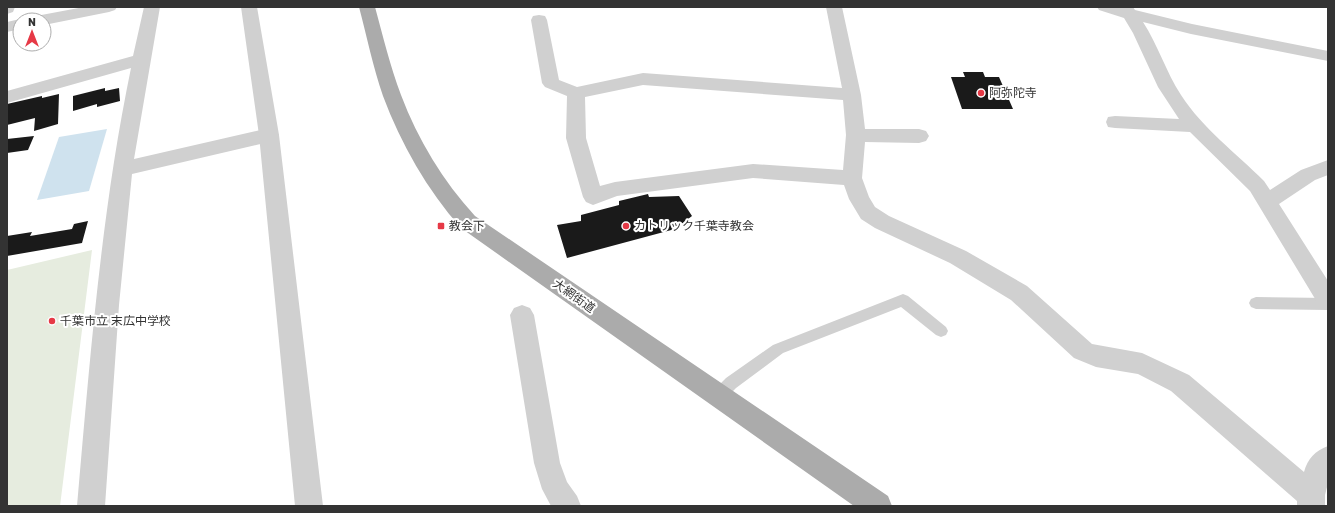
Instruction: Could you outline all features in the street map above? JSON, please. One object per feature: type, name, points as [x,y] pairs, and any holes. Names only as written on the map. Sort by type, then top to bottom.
[{"type":"main road","name":"大網街道","points":[[367,7],[392,95],[416,148],[454,208],[468,222],[878,506]]},
{"type":"street","points":[[52,18],[109,7]]},
{"type":"street","points":[[91,506],[110,276],[123,169],[140,60],[152,7]]},
{"type":"street","points":[[249,7],[269,135],[304,504]]},
{"type":"street","points":[[834,7],[852,96],[856,135],[852,178],[859,199],[868,213],[882,222],[958,257],[1019,293],[1083,351],[1096,356],[1142,364],[1180,383],[1311,501],[1319,467],[1328,459]]},
{"type":"street","points":[[1106,7],[1127,10],[1191,29],[1328,56]]},
{"type":"street","points":[[1127,10],[1137,24],[1162,80],[1183,112],[1194,126],[1257,186],[1268,201],[1328,300]]},
{"type":"street","points":[[539,20],[551,82],[576,93],[643,79],[852,96]]},
{"type":"street","points":[[7,97],[140,60]]},
{"type":"street","points":[[576,93],[576,138],[593,198],[615,189],[753,171],[852,178]]},
{"type":"street","points":[[1115,122],[1194,126]]},
{"type":"street","points":[[123,169],[269,135]]},
{"type":"street","points":[[856,135],[919,136]]},
{"type":"street","points":[[1268,201],[1308,175],[1328,167]]},
{"type":"street","points":[[522,315],[547,463],[556,489],[567,506]]},
{"type":"lane","points":[[718,396],[731,383],[778,349],[903,300],[941,331]]},
{"type":"lane","points":[[1256,303],[1328,304]]},
{"type":"shaded area","points":[[92,250],[60,506],[7,506],[7,270]]},
{"type":"water","points":[[107,129],[89,191],[37,200],[59,137]]},
{"type":"building","name":"阿弥陀寺","points":[[963,72],[983,72],[985,77],[999,77],[1013,109],[962,109],[951,77],[965,77]]},
{"type":"building","points":[[105,88],[105,91],[119,88],[120,101],[97,107],[97,104],[73,111],[73,96]]},
{"type":"building","points":[[59,94],[58,124],[34,131],[35,118],[7,125],[7,104],[42,96],[42,98]]},
{"type":"building","points":[[34,136],[28,150],[7,153],[7,139]]},
{"type":"building","points":[[648,194],[649,197],[679,196],[692,216],[675,229],[567,258],[557,225],[581,221],[581,215],[619,205],[619,201]]},
{"type":"building","points":[[88,221],[82,243],[7,256],[7,236],[32,232],[30,236],[72,229],[74,224]]},
{"type":"place","name":"阿弥陀寺","points":[[981,93]]},
{"type":"place","name":"教会下","points":[[441,226]]},
{"type":"place","name":"カトリック千葉寺教会","points":[[626,226]]},
{"type":"place","name":"千葉市立 末広中学校","points":[[52,321]]}]
